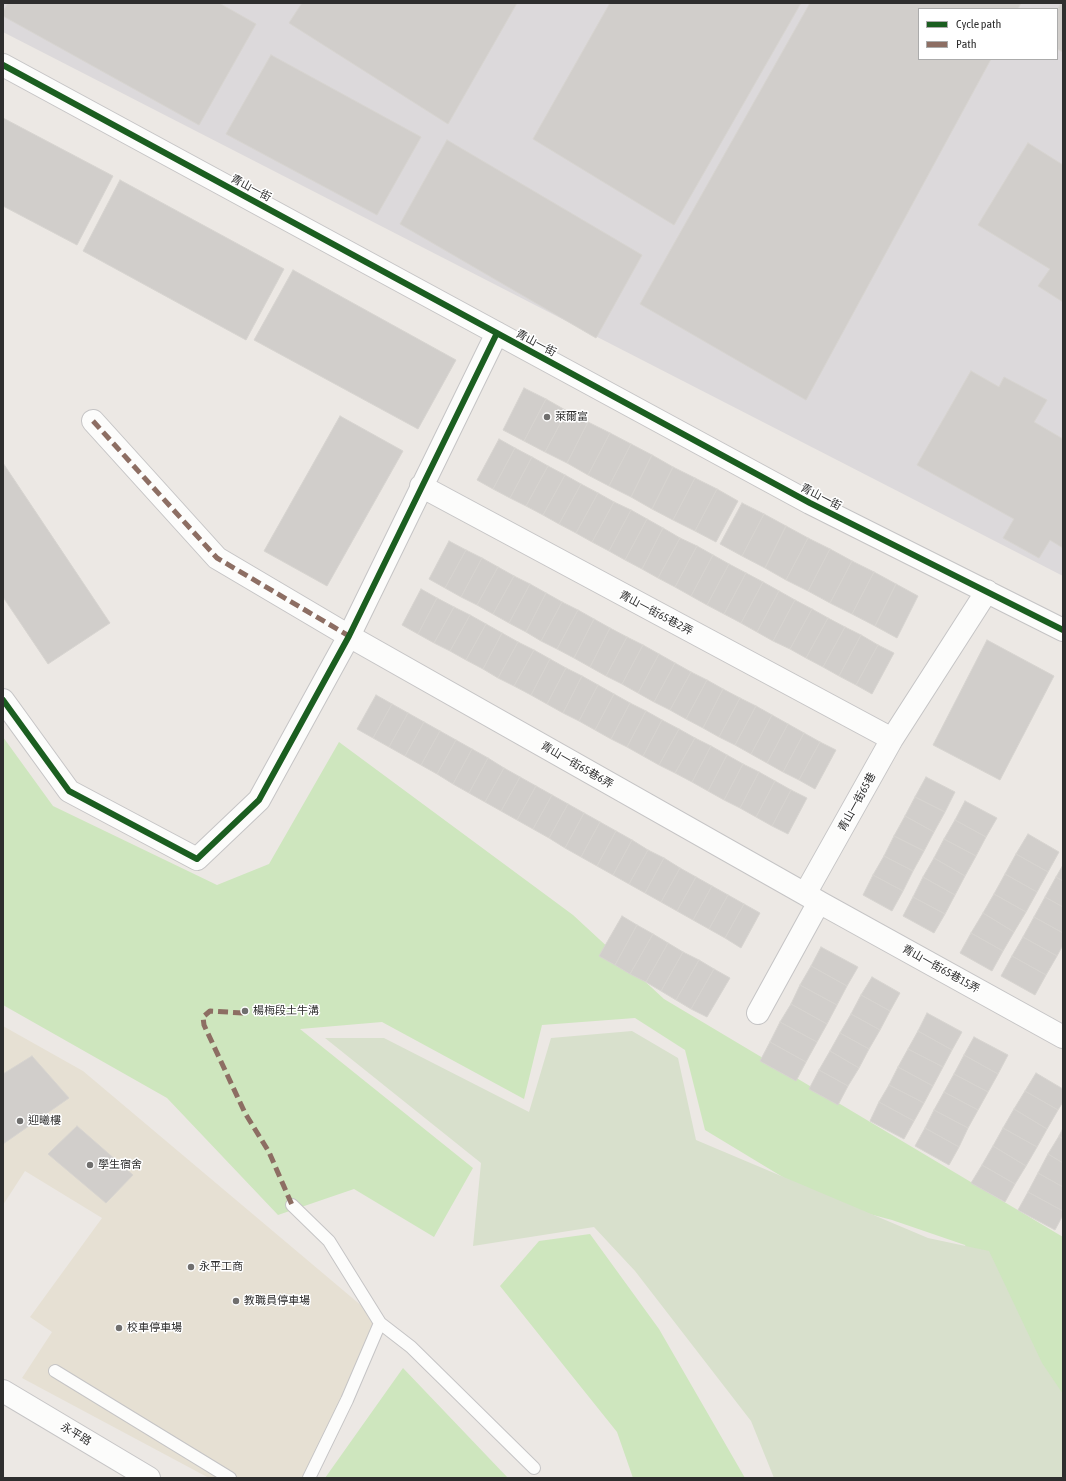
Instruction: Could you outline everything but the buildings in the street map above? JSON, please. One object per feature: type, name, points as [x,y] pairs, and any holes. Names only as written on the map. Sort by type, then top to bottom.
[{"type":"street","name":"青山一街","points":[[3,65],[810,503],[1063,630]]},
{"type":"street","points":[[3,700],[69,791],[197,859],[259,800],[349,636],[497,333]]},
{"type":"street","name":"青山一街65巷6弄","points":[[93,421],[217,558],[349,636],[812,898]]},
{"type":"street","name":"青山一街65巷2弄","points":[[421,486],[892,740]]},
{"type":"street","name":"青山一街65巷","points":[[758,1013],[812,898],[892,740],[987,591]]},
{"type":"street","name":"青山一街65巷15弄","points":[[812,898],[1063,1036]]},
{"type":"street","name":"永平路","points":[[3,1391],[149,1478]]},
{"type":"lane","points":[[292,1205],[329,1241],[380,1323],[412,1347],[534,1468]]},
{"type":"lane","points":[[309,1478],[347,1400],[380,1323]]},
{"type":"lane","points":[[54,1371],[230,1478]]},
{"type":"shaded area","points":[[3,3],[1063,3],[1063,576],[3,32]]},
{"type":"shaded area","name":"永平工商","points":[[3,1026],[83,1071],[382,1323],[302,1478],[209,1478],[22,1378],[52,1332],[30,1317],[102,1218],[25,1171],[3,1205]]},
{"type":"green space","points":[[3,737],[53,806],[217,885],[269,864],[339,742],[573,915],[664,999],[1063,1237],[1063,1436],[997,1338],[965,1245],[892,1220],[824,1202],[705,1130],[685,1050],[635,1018],[542,1025],[524,1099],[382,1022],[300,1029],[473,1168],[434,1237],[354,1189],[278,1215],[167,1098],[3,1005]]},
{"type":"green space","points":[[632,1031],[678,1058],[696,1140],[928,1238],[989,1251],[1042,1363],[1063,1394],[1063,1478],[774,1478],[751,1421],[635,1271],[594,1227],[473,1246],[481,1163],[325,1038],[384,1038],[529,1112],[551,1038]]},
{"type":"green space","points":[[590,1234],[659,1329],[745,1478],[633,1478],[617,1432],[500,1286],[539,1241]]},
{"type":"green space","points":[[403,1368],[508,1478],[325,1478]]},
{"type":"marked path","points":[[93,421],[217,558],[349,636]]},
{"type":"marked path","points":[[243,1013],[210,1011],[203,1017],[204,1025],[245,1113],[269,1152],[292,1205]]},
{"type":"cycle path","points":[[3,65],[810,503],[1063,630]]},
{"type":"cycle path","points":[[3,700],[69,791],[197,859],[259,800],[349,636],[497,333]]},
{"type":"place","name":"萊爾富","points":[[547,417]]},
{"type":"place","name":"楊梅段土牛溝","points":[[245,1011]]},
{"type":"place","name":"迎曦樓","points":[[20,1121]]},
{"type":"place","name":"學生宿舍","points":[[90,1165]]},
{"type":"place","name":"永平工商","points":[[191,1267]]},
{"type":"place","name":"教職員停車場","points":[[236,1301]]},
{"type":"place","name":"校車停車場","points":[[119,1328]]}]
